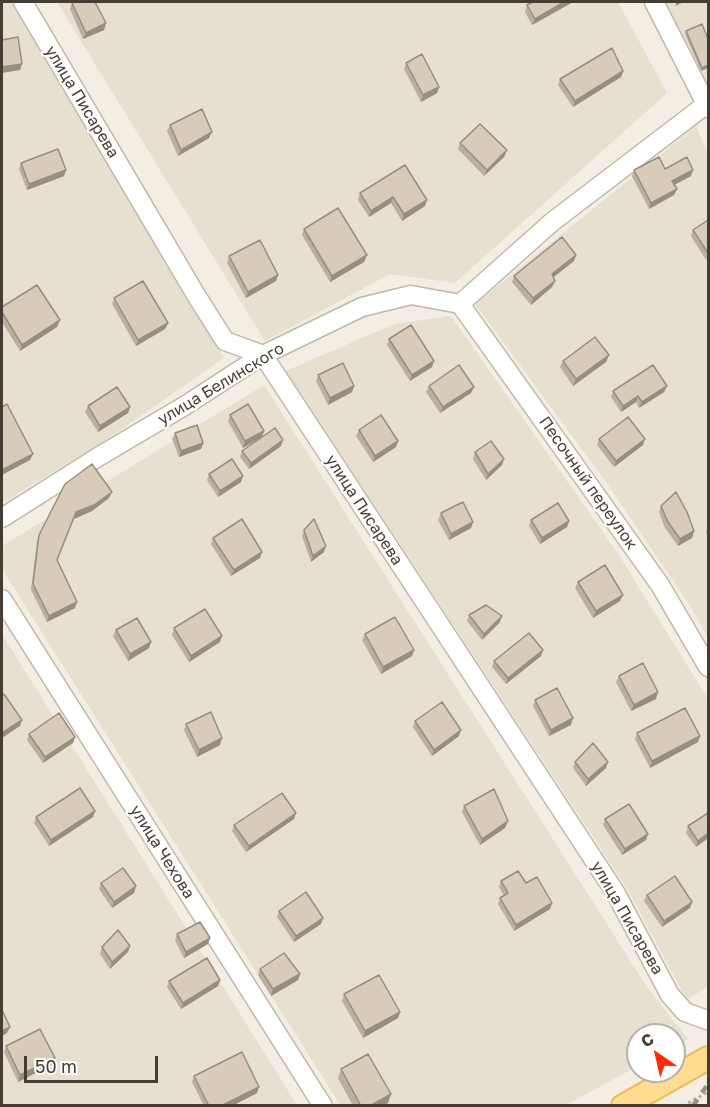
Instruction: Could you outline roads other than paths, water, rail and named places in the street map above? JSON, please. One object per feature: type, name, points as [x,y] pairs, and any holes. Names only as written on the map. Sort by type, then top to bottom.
[{"type":"main road","points":[[624,1106],[708,1058]]},
{"type":"street","name":"улица Писарева","points":[[22,2],[225,341],[263,355],[615,892],[670,994],[686,1012],[708,1021]]},
{"type":"street","points":[[460,304],[552,222],[708,105],[654,2]]},
{"type":"street","name":"улица Белинского","points":[[2,518],[263,355],[362,307],[411,295],[460,304]]},
{"type":"street","name":"Песочный переулок","points":[[460,304],[660,585],[708,667]]},
{"type":"street","name":"улица Чехова","points":[[2,599],[323,1106]]},
{"type":"railway","points":[[693,1106],[708,1084]]}]
